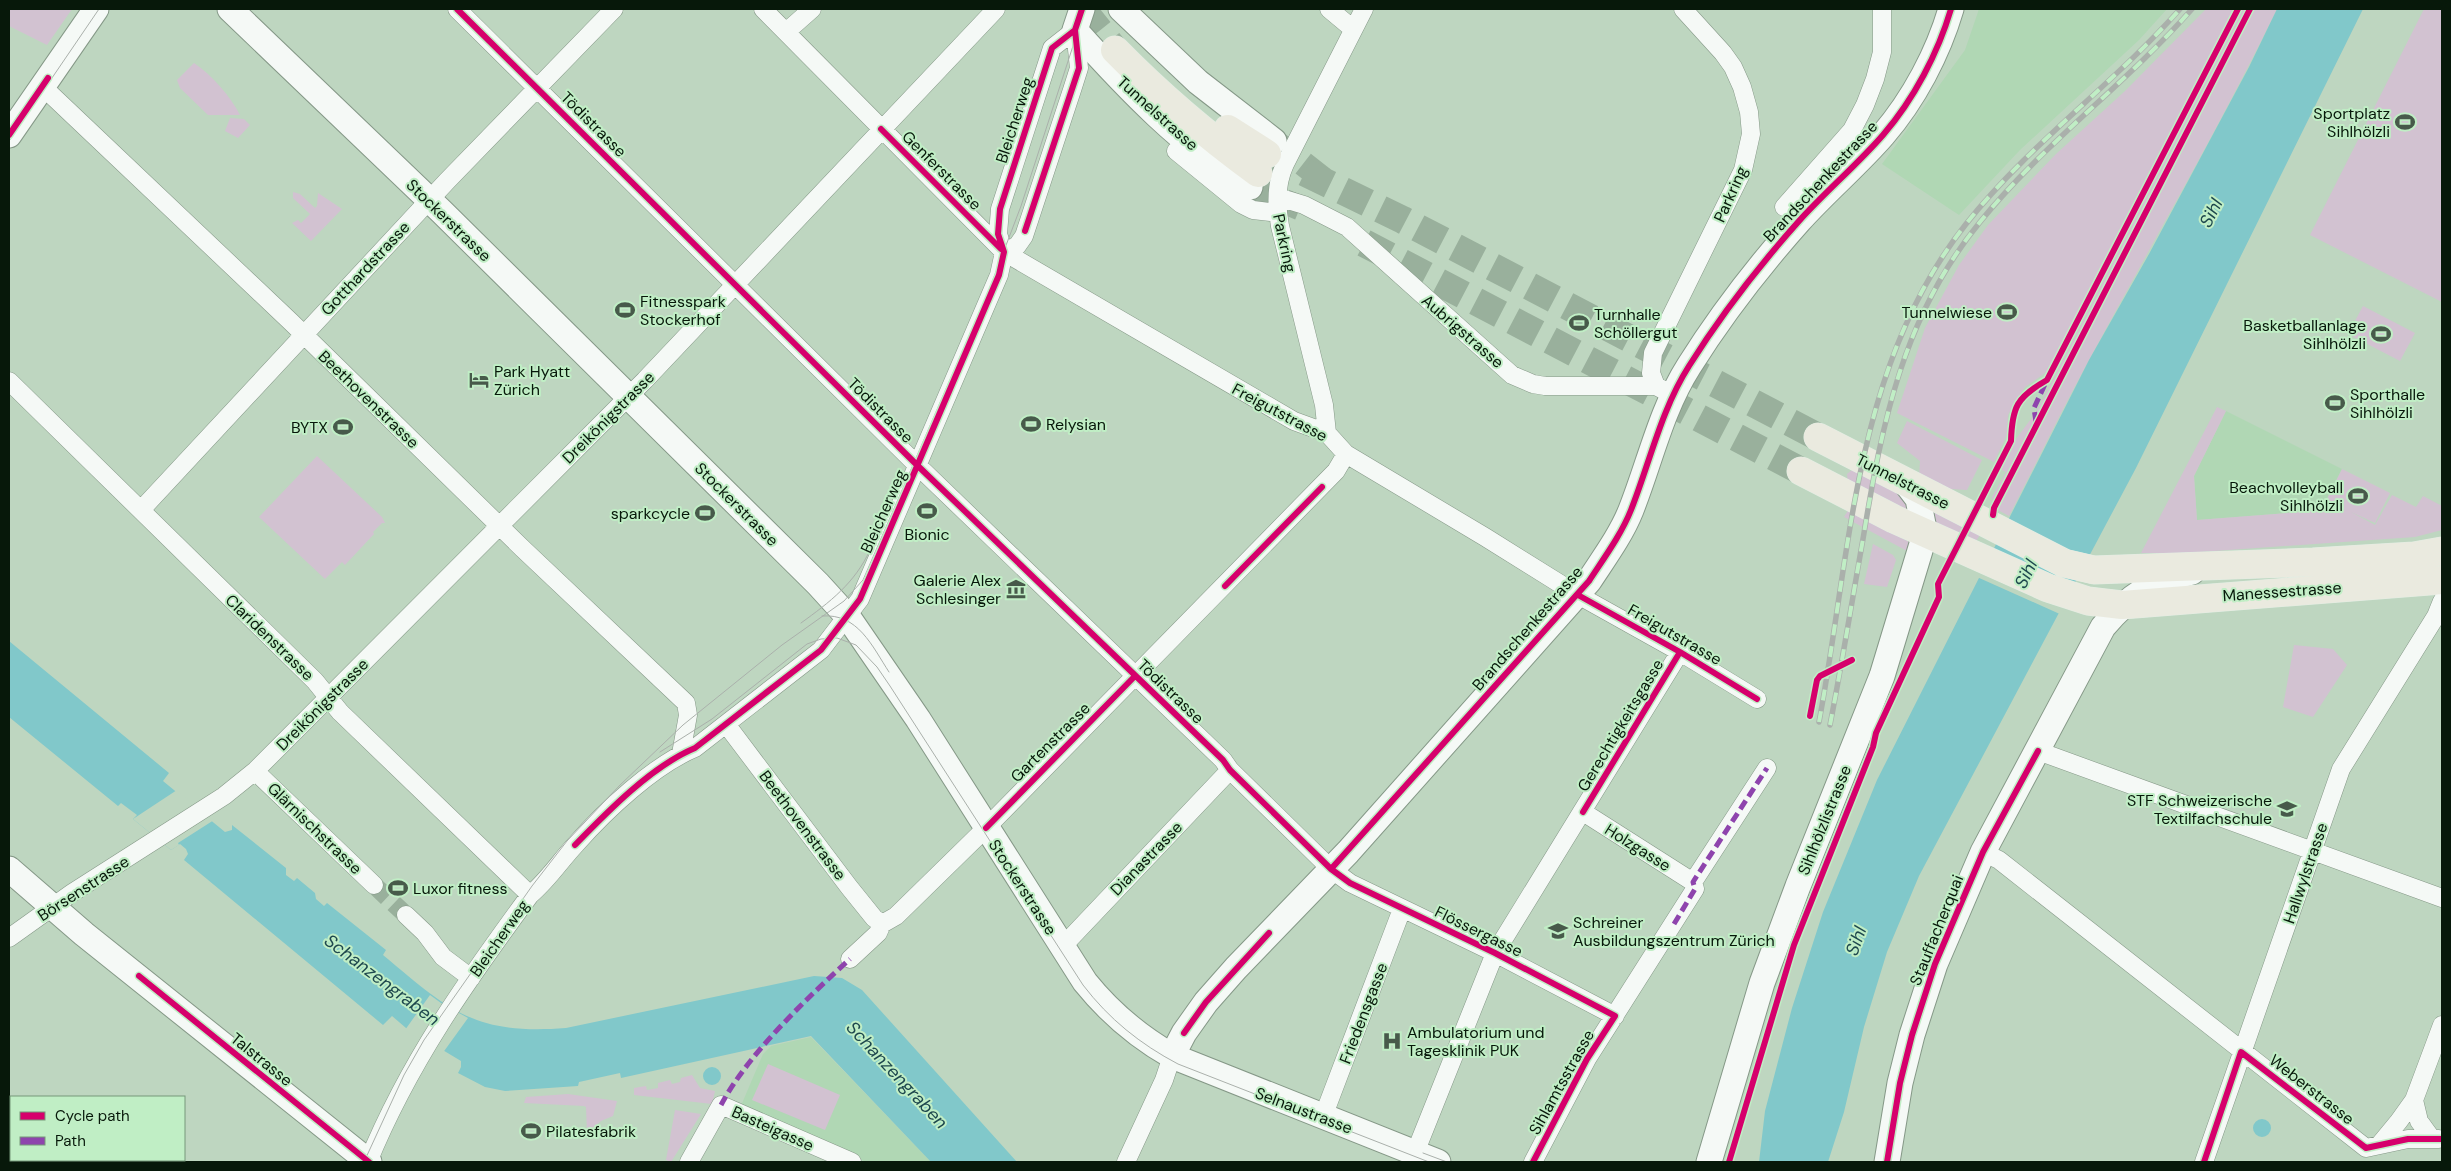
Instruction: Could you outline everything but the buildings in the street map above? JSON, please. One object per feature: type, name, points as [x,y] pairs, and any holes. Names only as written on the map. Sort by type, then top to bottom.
[{"type":"main road","name":"Tunnelstrasse","points":[[1120,31],[1151,86],[1202,132],[1262,164]]},
{"type":"main road","name":"Tunnelstrasse","points":[[1818,437],[2064,563],[2094,570]]},
{"type":"main road","points":[[1801,471],[1925,534]]},
{"type":"main road","name":"Manessestrasse","points":[[1925,534],[2048,588],[2073,597],[2122,605],[2442,580]]},
{"type":"main road","name":"Manessestrasse","points":[[2094,570],[2405,557],[2442,551]]},
{"type":"street","points":[[9,135],[96,9]]},
{"type":"street","name":"Stockerstrasse","points":[[230,9],[429,200],[818,584],[848,617],[918,719],[1085,982],[1114,1015],[1141,1038],[1172,1056]]},
{"type":"street","name":"Tödistrasse","points":[[457,9],[918,466],[1223,760],[1230,770],[1331,869]]},
{"type":"street","name":"Gotthardstrasse","points":[[141,510],[393,237],[614,9]]},
{"type":"street","name":"Genferstrasse","points":[[763,9],[1004,252]]},
{"type":"street","points":[[786,32],[812,9]]},
{"type":"street","name":"Dreikönigstrasse","points":[[204,809],[224,796],[255,771],[628,397],[996,9]]},
{"type":"street","points":[[1329,9],[1353,30]]},
{"type":"street","name":"Parkring","points":[[1327,433],[1324,405],[1278,205],[1280,174],[1364,9]]},
{"type":"street","name":"Parkring","points":[[1665,390],[1651,373],[1653,353],[1743,170],[1751,134],[1749,112],[1742,87],[1733,67],[1718,47],[1683,9]]},
{"type":"street","points":[[1784,207],[1852,130],[1865,105],[1875,79],[1882,52],[1882,9]]},
{"type":"street","name":"Brandschenkestrasse","points":[[1126,1162],[1164,1080],[1172,1056],[1184,1033],[1206,1002],[1331,869],[1578,596],[1606,555],[1630,512],[1665,390],[1688,367],[1735,299],[1799,221],[1878,140],[1899,114],[1919,84],[1946,26],[1951,9]]},
{"type":"street","points":[[1004,252],[1017,246],[1024,236],[1080,68],[1078,20]]},
{"type":"street","name":"Tunnelstrasse","points":[[1078,20],[1132,92],[1210,160],[1262,164]]},
{"type":"street","name":"Bleicherweg","points":[[368,1162],[406,1080],[424,1047],[449,1008],[530,895],[546,881],[575,845],[626,795],[681,754],[696,748],[821,650],[860,599],[999,275],[1004,252],[998,234],[1000,209],[1052,48],[1078,20]]},
{"type":"street","name":"Tunnelstrasse","points":[[1120,31],[1198,82],[1262,164]]},
{"type":"street","name":"Beethovenstrasse","points":[[42,86],[303,335],[499,526],[686,703],[688,716],[681,754]]},
{"type":"street","name":"Aubrigstrasse","points":[[1176,151],[1241,204],[1252,210],[1278,205],[1304,205],[1346,227],[1512,374],[1522,380],[1545,386],[1665,390]]},
{"type":"street","name":"Freigutstrasse","points":[[1004,252],[1196,366],[1294,421],[1327,433],[1346,454],[1485,537],[1578,596],[1680,652],[1757,699]]},
{"type":"street","name":"Claridenstrasse","points":[[9,381],[315,681],[340,712],[530,895]]},
{"type":"street","name":"Gartenstrasse","points":[[850,959],[878,933],[882,924],[896,916],[986,828],[1226,586],[1322,487],[1336,471],[1346,454]]},
{"type":"street","name":"Sihlhölzlistrasse","points":[[1709,1162],[1762,983],[1798,886],[1882,676],[1925,534],[1918,499],[1905,482]]},
{"type":"street","name":"Manessestrasse","points":[[2122,605],[2148,586],[2163,580],[2219,566]]},
{"type":"street","name":"Hallwylstrasse","points":[[2204,1162],[2341,768],[2436,616],[2442,601]]},
{"type":"street","name":"Stauffacherquai","points":[[1888,1162],[1900,1083],[1915,1026],[1935,964],[1983,852],[2103,627],[2122,605]]},
{"type":"street","name":"Gerechtigkeitsgasse","points":[[1415,1153],[1495,953],[1680,652]]},
{"type":"street","name":"Beethovenstrasse","points":[[726,724],[849,887],[874,918],[882,924]]},
{"type":"street","points":[[2038,751],[2442,898]]},
{"type":"street","name":"Sihlamtsstrasse","points":[[1533,1162],[1587,1059],[1695,889],[1693,882],[1767,768]]},
{"type":"street","name":"Dianastrasse","points":[[1062,947],[1230,770]]},
{"type":"street","name":"Glärnischstrasse","points":[[255,771],[374,885]]},
{"type":"street","name":"Börsenstrasse","points":[[9,938],[52,907],[204,809]]},
{"type":"street","name":"Holzgasse","points":[[1583,812],[1693,882]]},
{"type":"street","name":"Weberstrasse","points":[[1983,852],[1999,860],[2241,1052],[2372,1151]]},
{"type":"street","name":"Talstrasse","points":[[9,869],[52,907],[368,1162]]},
{"type":"street","name":"Flössergasse","points":[[1331,869],[1350,883],[1495,953],[1615,1016]]},
{"type":"street","name":"Friedensgasse","points":[[1323,1117],[1402,909]]},
{"type":"street","points":[[406,915],[425,933],[442,957],[470,978]]},
{"type":"street","points":[[2372,1151],[2400,1121],[2414,1100],[2442,1025]]},
{"type":"street","name":"Selnaustrasse","points":[[1172,1056],[1438,1162]]},
{"type":"street","points":[[2414,1100],[2419,1121],[2437,1139]]},
{"type":"street","name":"Basteigasse","points":[[689,1162],[721,1105],[852,1162]]},
{"type":"street","points":[[2372,1151],[2408,1139],[2437,1139]]},
{"type":"shaded area","points":[[9,9],[72,9],[47,45],[9,26]]},
{"type":"shaded area","points":[[1979,9],[2167,9],[2139,40],[2020,150],[1959,215],[1882,164],[1965,50]]},
{"type":"shaded area","name":"Tunnelwiese","points":[[2206,9],[2236,9],[2048,371],[2025,387],[2016,400],[2008,415],[2007,435],[1994,462],[1897,413],[1925,328],[1959,265],[1988,225],[2056,154],[2125,91]]},
{"type":"shaded area","points":[[2242,9],[2277,9],[2209,142],[2079,379],[2009,516],[1996,509],[1992,497],[2006,472],[2000,469],[2012,444],[2037,411]]},
{"type":"shaded area","name":"Sportplatz Sihlhölzli","points":[[2424,9],[2442,9],[2442,302],[2310,235]]},
{"type":"shaded area","points":[[194,63],[220,86],[240,115],[208,115],[180,88],[177,80]]},
{"type":"shaded area","points":[[230,118],[244,119],[250,125],[238,138],[225,131]]},
{"type":"shaded area","points":[[293,192],[300,194],[315,208],[317,206],[318,193],[342,209],[311,241],[292,223],[298,220],[301,223],[310,214],[293,198]]},
{"type":"shaded area","name":"Basketballanlage Sihlhölzli","points":[[2363,306],[2415,333],[2400,361],[2348,334]]},
{"type":"shaded area","points":[[2217,407],[2226,411],[2194,476],[2197,520],[2326,510],[2327,499],[2342,469],[2390,493],[2375,523],[2351,512],[2375,525],[2392,495],[2416,507],[2423,496],[2442,506],[2442,530],[2415,537],[2186,553],[2141,553]]},
{"type":"shaded area","points":[[2226,411],[2342,469],[2327,499],[2326,510],[2197,520],[2194,476]]},
{"type":"shaded area","points":[[1907,421],[1982,460],[1967,490],[1951,489],[1946,495],[1919,478],[1920,461],[1897,443]]},
{"type":"shaded area","points":[[317,456],[382,517],[385,523],[382,523],[373,532],[374,534],[345,565],[342,562],[325,579],[259,517]]},
{"type":"shaded area","points":[[1852,470],[1896,490],[1913,507],[1912,515],[1848,483],[1847,474]]},
{"type":"shaded area","points":[[1933,507],[1982,532],[1974,544],[1933,525]]},
{"type":"shaded area","points":[[1849,509],[1911,543],[1907,551],[1844,517]]},
{"type":"shaded area","points":[[1873,544],[1893,555],[1896,560],[1887,587],[1864,584]]},
{"type":"shaded area","points":[[2294,645],[2333,649],[2347,665],[2313,717],[2283,707]]},
{"type":"shaded area","points":[[811,1037],[931,1162],[866,1162],[740,1108],[763,1054],[771,1046]]},
{"type":"shaded area","points":[[768,1064],[840,1095],[825,1130],[752,1100]]},
{"type":"shaded area","points":[[692,1075],[700,1088],[715,1091],[712,1104],[634,1095],[634,1088],[646,1086],[647,1090],[658,1088],[658,1083],[670,1080],[672,1084],[680,1082],[681,1078]]},
{"type":"shaded area","points":[[568,1094],[617,1101],[613,1116],[601,1121],[587,1133],[586,1107],[584,1106],[524,1103],[526,1097]]},
{"type":"shaded area","points":[[675,1110],[701,1114],[671,1162],[666,1160]]},
{"type":"water","name":"Sihl","points":[[2277,9],[2363,9],[2136,468],[1919,876],[1887,952],[1864,1027],[1844,1112],[1828,1162],[1759,1162],[1765,1111],[1792,1008],[1823,912],[1877,780],[2089,360],[2149,254],[2249,67]]},
{"type":"water","name":"Schanzengraben","points":[[9,641],[169,773],[163,781],[225,832],[232,830],[232,825],[286,868],[286,875],[294,881],[297,878],[315,893],[316,899],[324,906],[327,903],[386,950],[383,955],[406,975],[446,1005],[465,1015],[485,1023],[508,1027],[534,1029],[566,1028],[814,976],[842,978],[862,990],[1017,1162],[931,1162],[811,1036],[621,1078],[620,1073],[579,1082],[578,1086],[505,1091],[485,1087],[458,1073],[461,1061],[406,1028],[392,1016],[383,1025],[184,860],[188,854],[186,849],[180,844],[171,850],[133,819],[137,815],[121,803],[118,806],[9,717]]},
{"type":"water","points":[[712,1067],[718,1070],[721,1076],[718,1082],[712,1085],[706,1082],[703,1076],[706,1070]]},
{"type":"water","points":[[2258,1119],[2266,1119],[2271,1124],[2269,1135],[2258,1137],[2253,1132],[2253,1124]]},
{"type":"pier","points":[[1991,548],[2058,578],[2079,584],[2062,615],[1977,577]]},
{"type":"pier","points":[[177,790],[214,820],[178,843],[179,845],[171,850],[133,819]]},
{"type":"pier","points":[[430,995],[468,1018],[442,1054],[405,1030]]},
{"type":"tunnel","points":[[1082,9],[1115,50]]},
{"type":"tunnel","points":[[1274,141],[1328,183]]},
{"type":"tunnel","points":[[1267,154],[1403,220],[1818,437]]},
{"type":"tunnel","points":[[1250,187],[1300,208]]},
{"type":"tunnel","points":[[1364,243],[1801,471]]},
{"type":"tunnel","points":[[374,885],[406,915]]},
{"type":"tram line","points":[[9,141],[99,9]]},
{"type":"tram line","points":[[364,1162],[404,1075],[424,1040],[532,886],[567,841],[620,785],[683,725],[782,645],[844,601],[863,580],[989,290],[1021,206],[1085,9]]},
{"type":"tram line","points":[[801,623],[841,591],[857,572],[870,550]]},
{"type":"tram line","points":[[822,616],[835,616],[855,626],[870,642],[889,672]]},
{"type":"tram line","points":[[660,752],[712,719],[807,644],[821,639],[837,638],[856,645],[877,667],[890,686],[1083,985],[1114,1020],[1151,1048],[1178,1064],[1429,1162]]},
{"type":"tram line","points":[[1423,1153],[1447,1162]]},
{"type":"railway","points":[[1819,722],[1862,462],[1879,399],[1900,337],[1929,279],[1966,224],[2017,167],[2154,37],[2180,9]]},
{"type":"railway","points":[[1830,725],[1878,454],[1900,372],[1914,333],[1932,295],[1954,258],[1980,222],[2004,194],[2030,166],[2140,63],[2192,9]]},
{"type":"marked path","points":[[2036,422],[2034,408],[2046,382]]},
{"type":"marked path","points":[[1674,924],[1695,889],[1693,882],[1767,768]]},
{"type":"marked path","points":[[721,1105],[746,1066],[762,1047],[797,1009],[850,959]]},
{"type":"cycle path","points":[[457,9],[918,466],[1223,760],[1230,770],[1331,869],[1350,883],[1495,953],[1615,1016],[1587,1059],[1533,1162]]},
{"type":"cycle path","points":[[1025,231],[1079,68],[1075,30],[1082,9]]},
{"type":"cycle path","points":[[1331,869],[1589,581],[1627,519],[1663,418],[1679,383],[1701,347],[1769,256],[1799,221],[1873,146],[1894,121],[1924,75],[1946,26],[1951,9]]},
{"type":"cycle path","points":[[1729,1162],[1794,945],[1873,747],[1876,733],[1939,597],[1938,584],[2011,441],[2013,420],[2018,404],[2029,392],[2047,380],[2238,9]]},
{"type":"cycle path","points":[[1993,515],[1994,508],[2250,9]]},
{"type":"cycle path","points":[[575,845],[631,790],[663,766],[695,748],[821,650],[860,599],[999,275],[1004,252],[998,234],[1000,209],[1052,48],[1075,30]]},
{"type":"cycle path","points":[[9,135],[48,78]]},
{"type":"cycle path","points":[[881,129],[1001,249]]},
{"type":"cycle path","points":[[1225,586],[1322,487]]},
{"type":"cycle path","points":[[1578,595],[1680,652],[1757,699]]},
{"type":"cycle path","points":[[1583,812],[1680,652]]},
{"type":"cycle path","points":[[1810,716],[1817,680],[1820,676],[1852,660]]},
{"type":"cycle path","points":[[986,828],[1135,676]]},
{"type":"cycle path","points":[[1887,1162],[1900,1083],[1912,1035],[1935,964],[1983,852],[2038,751]]},
{"type":"cycle path","points":[[1184,1033],[1206,1002],[1269,933]]},
{"type":"cycle path","points":[[139,976],[369,1162]]},
{"type":"cycle path","points":[[2204,1162],[2241,1052],[2366,1148],[2408,1139],[2442,1139]]},
{"type":"place","name":"Sportplatz Sihlhölzli","points":[[2405,122]]},
{"type":"place","name":"Fitnesspark Stockerhof","points":[[625,310]]},
{"type":"place","name":"Tunnelwiese","points":[[2007,312]]},
{"type":"place","name":"Turnhalle Schöllergut","points":[[1579,323]]},
{"type":"place","name":"Basketballanlage Sihlhölzli","points":[[2381,334]]},
{"type":"place","name":"Park Hyatt Zürich","points":[[479,380]]},
{"type":"place","name":"Sporthalle Sihlhölzli","points":[[2335,403]]},
{"type":"place","name":"Relysian","points":[[1031,424]]},
{"type":"place","name":"BYTX","points":[[343,427]]},
{"type":"place","name":"Beachvolleyball Sihlhölzli","points":[[2358,496]]},
{"type":"place","name":"Bionic","points":[[927,511]]},
{"type":"place","name":"sparkcycle","points":[[705,513]]},
{"type":"place","name":"Galerie Alex Schlesinger","points":[[1016,589]]},
{"type":"place","name":"STF Schweizerische Textilfachschule","points":[[2287,809]]},
{"type":"place","name":"Luxor fitness","points":[[398,888]]},
{"type":"place","name":"Schreiner Ausbildungszentrum Zürich","points":[[1558,931]]},
{"type":"place","name":"Ambulatorium und Tagesklinik PUK","points":[[1392,1041]]},
{"type":"place","name":"Pilatesfabrik","points":[[531,1131]]}]
